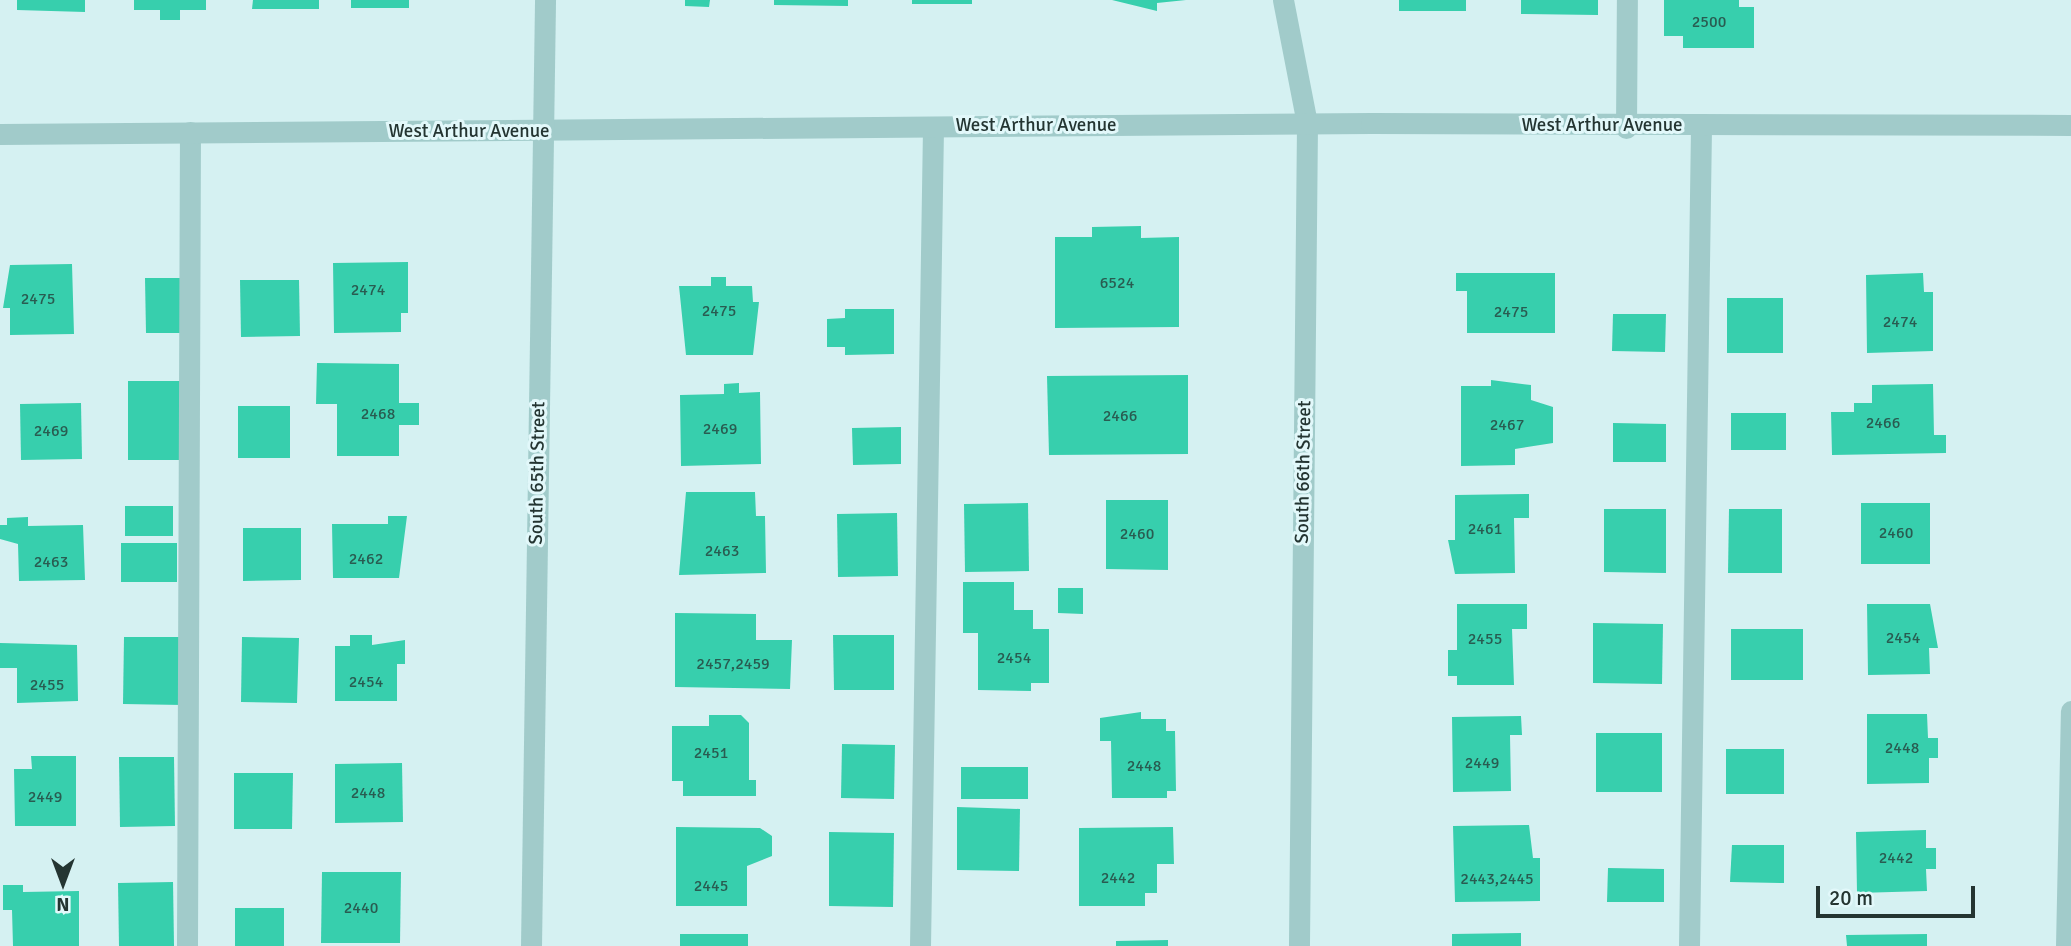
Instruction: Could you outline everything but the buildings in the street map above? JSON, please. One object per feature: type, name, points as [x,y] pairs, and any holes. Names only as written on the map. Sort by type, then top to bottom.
[{"type":"street","name":"South 65th Street","points":[[531,946],[545,0]]},
{"type":"street","name":"South 66th Street","points":[[1283,0],[1307,124],[1299,946]]},
{"type":"street","points":[[1626,128],[1627,0]]},
{"type":"street","name":"West Arthur Avenue","points":[[0,134],[544,132],[1307,124],[1626,128],[2071,125]]},
{"type":"street","points":[[920,946],[933,127]]},
{"type":"street","points":[[1689,946],[1701,127]]},
{"type":"street","points":[[187,946],[190,132]]},
{"type":"street","points":[[2066,946],[2071,712]]}]
